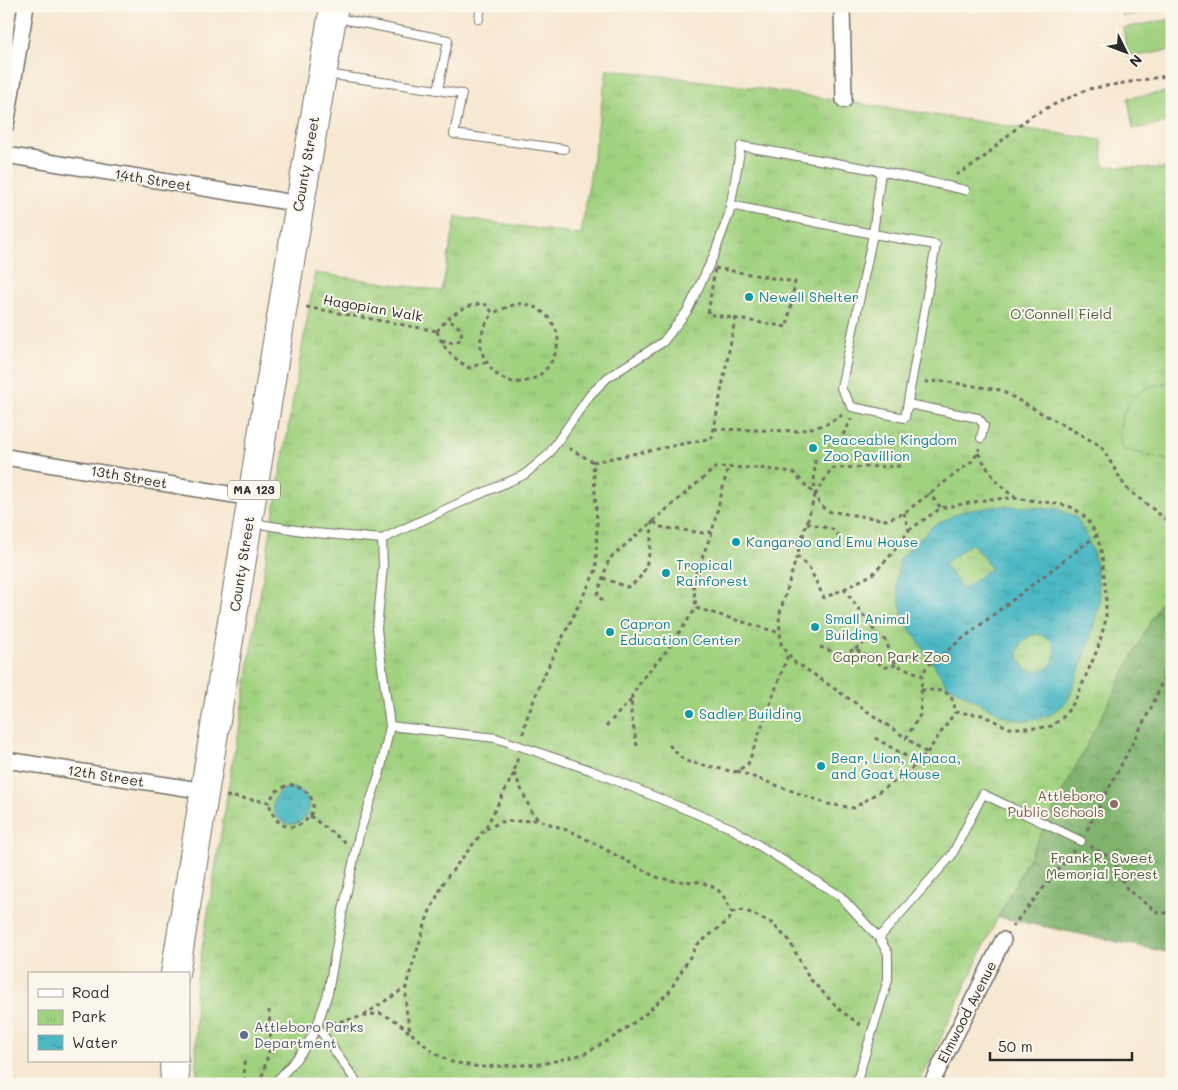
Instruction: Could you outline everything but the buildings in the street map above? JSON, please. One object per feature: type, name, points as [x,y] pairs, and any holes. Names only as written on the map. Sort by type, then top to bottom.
[{"type":"highway","name":"County Street","points":[[176,972],[215,794],[251,510],[333,12]]},
{"type":"highway","points":[[174,1062],[175,1084]]},
{"type":"street","points":[[6,124],[11,58],[26,6]]},
{"type":"street","points":[[842,6],[844,100]]},
{"type":"street","name":"14th Street","points":[[6,155],[300,204]]},
{"type":"street","name":"13th Street","points":[[6,457],[251,510]]},
{"type":"street","name":"12th Street","points":[[6,760],[215,794]]},
{"type":"street","name":"Elmwood Avenue","points":[[931,1084],[1004,940]]},
{"type":"lane","points":[[479,19],[481,6]]},
{"type":"lane","points":[[333,12],[448,40],[438,90]]},
{"type":"lane","points":[[322,73],[462,94],[454,134],[564,149]]},
{"type":"lane","points":[[251,510],[282,527],[316,533],[382,540],[524,475],[548,455],[590,395],[607,378],[663,342],[680,323],[714,255],[729,214],[741,146],[881,171],[965,190]]},
{"type":"lane","points":[[730,205],[873,234],[936,245],[905,418],[852,407],[841,388],[873,234],[881,171]]},
{"type":"lane","points":[[908,404],[978,418],[984,425],[981,438]]},
{"type":"lane","points":[[274,1084],[296,1060],[313,1036],[328,993],[359,835],[380,772],[390,726],[377,629],[382,567],[382,540]]},
{"type":"lane","points":[[390,726],[496,738],[590,770],[731,828],[840,896],[879,938],[888,953],[888,980],[856,1084]]},
{"type":"lane","points":[[879,938],[952,855],[983,794],[1081,841]]},
{"type":"lane","points":[[317,1026],[358,1084]]},
{"type":"path","points":[[940,184],[981,160],[998,143],[1031,116],[1088,88],[1172,75]]},
{"type":"path","points":[[715,268],[795,282],[788,328],[735,317],[708,314],[715,268]]},
{"type":"path","points":[[486,362],[469,368],[455,359],[442,342],[437,331],[447,318],[459,310],[476,304],[485,304],[493,312]]},
{"type":"path","points":[[520,304],[537,309],[552,320],[558,335],[557,349],[550,365],[540,376],[528,382],[513,382],[500,378],[489,367],[480,348],[481,334],[493,312],[520,304]]},
{"type":"path","name":"Hagopian Walk","points":[[306,307],[437,331]]},
{"type":"path","points":[[557,442],[593,462],[712,438],[735,317]]},
{"type":"path","points":[[442,342],[445,340],[456,343],[461,339],[462,332],[459,326],[447,318]]},
{"type":"path","points":[[912,383],[942,381],[1000,390],[1101,446],[1126,488],[1172,524]]},
{"type":"path","points":[[714,429],[797,432],[825,424],[841,415],[852,420],[844,435]]},
{"type":"path","points":[[603,600],[597,596],[609,559],[652,520],[716,467],[757,468],[793,472],[815,495],[820,506],[827,511],[887,520],[904,513],[971,462],[978,453],[981,438]]},
{"type":"path","points":[[978,453],[991,477],[1002,489],[1015,498]]},
{"type":"path","points":[[815,460],[815,495]]},
{"type":"path","points":[[412,1036],[406,1008],[405,988],[428,914],[444,880],[485,830],[514,773],[526,720],[544,675],[596,570],[597,522],[593,462]]},
{"type":"path","points":[[901,466],[832,468],[815,495],[806,523],[779,616],[780,633],[781,644],[796,664],[927,753]]},
{"type":"path","points":[[636,746],[631,714],[632,695],[696,608],[693,581],[712,532],[728,467]]},
{"type":"path","points":[[929,493],[941,508]]},
{"type":"path","points":[[797,556],[810,569],[824,598],[874,574],[909,530],[941,508],[990,499],[1015,498],[1060,504],[1074,508],[1087,519],[1098,535],[1102,555],[1106,594],[1106,619],[1098,648],[1075,701],[1064,716],[1052,726],[1038,728],[1009,728],[982,715],[955,712]]},
{"type":"path","points":[[904,513],[909,530]]},
{"type":"path","points":[[652,520],[660,527],[703,533],[712,532]]},
{"type":"path","points":[[603,578],[627,587],[635,584],[644,570],[651,550],[652,520]]},
{"type":"path","points":[[806,523],[832,529],[840,537]]},
{"type":"path","points":[[906,738],[920,715],[922,675],[927,666],[1098,535]]},
{"type":"path","points":[[844,589],[876,634],[885,640],[896,665]]},
{"type":"path","points":[[696,608],[780,633]]},
{"type":"path","points":[[820,647],[842,655],[876,634]]},
{"type":"path","points":[[854,649],[885,667],[896,665],[922,675]]},
{"type":"path","points":[[737,771],[748,764],[788,655]]},
{"type":"path","points":[[1004,940],[1019,918],[1081,841],[1153,704],[1172,658]]},
{"type":"path","points":[[668,745],[685,761],[710,768],[737,771],[828,804],[854,808],[906,774],[918,763],[955,712],[955,701],[949,694],[938,690],[921,690]]},
{"type":"path","points":[[606,726],[632,700]]},
{"type":"path","points":[[875,738],[918,763]]},
{"type":"path","points":[[514,773],[532,813],[539,820]]},
{"type":"path","points":[[289,784],[307,791],[313,800],[313,812],[302,824],[295,828],[286,826],[278,822],[273,815],[269,802],[275,792],[289,784]]},
{"type":"path","points":[[215,794],[269,802]]},
{"type":"path","points":[[310,816],[356,850]]},
{"type":"path","points":[[317,1026],[380,1014],[398,1022],[434,1053],[452,1062],[479,1067],[542,1064],[584,1054],[614,1037],[650,1010],[668,992],[697,945],[729,920],[732,912],[724,897],[718,890],[709,885],[656,877],[575,833],[539,820],[502,822],[485,830]]},
{"type":"path","points":[[1081,841],[1113,859],[1127,889],[1158,913],[1172,913]]},
{"type":"path","points":[[732,912],[744,910],[770,922],[789,940],[809,978],[841,1011],[872,1034]]},
{"type":"path","points":[[363,1017],[405,988]]},
{"type":"path","points":[[260,1084],[271,1044],[269,1010]]},
{"type":"path","points":[[244,1061],[245,1084]]},
{"type":"green space","points":[[1120,6],[1172,6],[1172,8],[1122,16]]},
{"type":"green space","points":[[1172,19],[1172,50],[1128,57],[1123,28]]},
{"type":"green space","points":[[607,69],[735,85],[1101,140],[1104,166],[1172,169],[1172,580],[998,917],[919,1084],[197,1084],[195,992],[315,273],[442,291],[456,217],[581,235]]},
{"type":"green space","points":[[1172,91],[1172,122],[1133,129],[1128,98]]},
{"type":"green space","points":[[1172,382],[1172,461],[1122,449],[1121,424],[1129,403],[1147,388]]},
{"type":"green space","name":"Frank R. Sweet Memorial Forest","points":[[1172,580],[1172,953],[998,917]]},
{"type":"water","points":[[1002,506],[1058,509],[1076,517],[1086,534],[1094,555],[1100,601],[1089,644],[1068,700],[1050,715],[1026,721],[1004,716],[947,685],[903,618],[896,581],[900,558],[933,526],[963,511]],"holes":[[[972,543],[991,568],[963,589],[944,564]],[[1035,634],[1050,640],[1055,651],[1055,658],[1051,665],[1038,671],[1030,670],[1024,666],[1018,653],[1025,639]]]},
{"type":"water","points":[[291,788],[304,793],[309,806],[304,819],[291,824],[278,819],[273,806],[278,793]]},
{"type":"place","name":"Newell Shelter","points":[[749,297]]},
{"type":"place","name":"Peaceable Kingdom Zoo Pavillion","points":[[813,448]]},
{"type":"place","name":"Kangaroo and Emu House","points":[[736,542]]},
{"type":"place","name":"Tropical Rainforest","points":[[666,573]]},
{"type":"place","name":"Small Animal Building","points":[[815,627]]},
{"type":"place","name":"Capron Education Center","points":[[610,632]]},
{"type":"place","name":"Sadler Building","points":[[689,714]]},
{"type":"place","name":"Bear, Lion, Alpaca, and Goat House","points":[[821,766]]},
{"type":"place","name":"Attleboro Public Schools","points":[[1114,804]]},
{"type":"place","name":"Attleboro Parks Department","points":[[244,1035]]},
{"type":"park label","name":"O'Connell Field","points":[[1061,314]]},
{"type":"park label","name":"Capron Park Zoo","points":[[891,657]]}]
